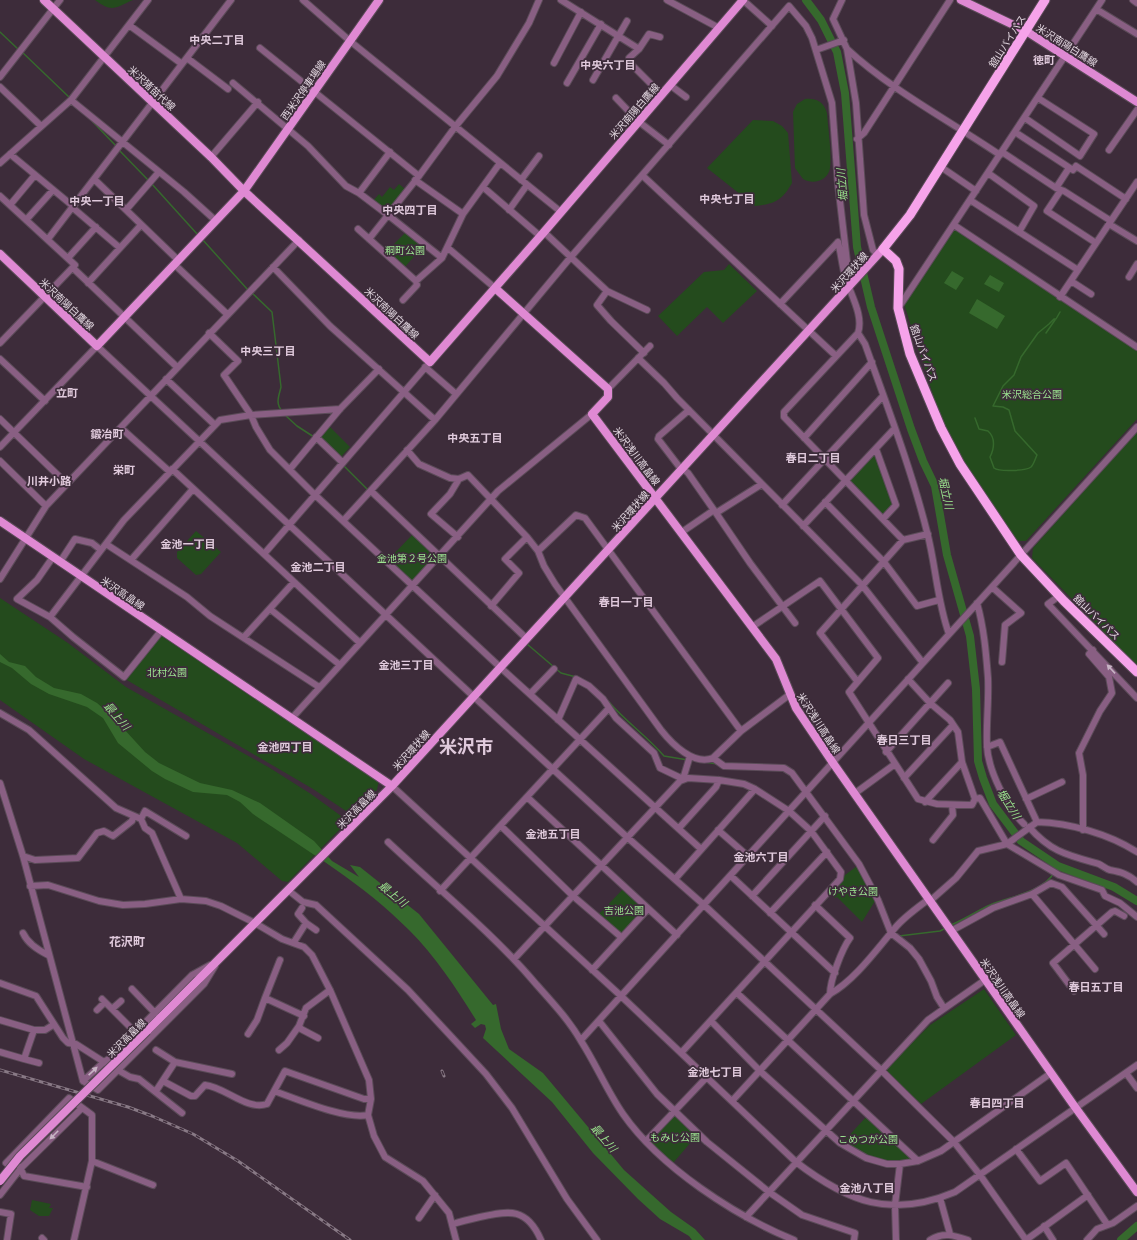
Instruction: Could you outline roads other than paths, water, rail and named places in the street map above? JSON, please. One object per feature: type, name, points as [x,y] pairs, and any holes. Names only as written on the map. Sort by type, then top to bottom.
[{"type":"highway","name":"舘山バイパス","points":[[1045,0],[910,215],[880,252],[896,261],[899,269],[898,308],[910,354],[941,428],[960,464],[1021,555],[1059,596],[1137,672]]},
{"type":"main road","name":"米沢猪苗代線","points":[[44,0],[244,191]]},
{"type":"main road","name":"西米沢停車場線","points":[[244,191],[379,0]]},
{"type":"main road","name":"米沢南陽白鷹線","points":[[244,191],[299,240],[427,364],[542,234],[743,0]]},
{"type":"main road","name":"米沢南陽白鷹線","points":[[961,0],[1026,31],[1137,102]]},
{"type":"main road","points":[[97,346],[244,191]]},
{"type":"main road","name":"米沢環状線","points":[[392,786],[473,696],[566,598],[682,468],[880,252]]},
{"type":"main road","name":"米沢南陽白鷹線","points":[[0,254],[97,346]]},
{"type":"main road","points":[[495,288],[523,315],[608,389],[608,397],[592,414]]},
{"type":"main road","name":"米沢浅川高畠線","points":[[592,414],[656,497],[776,659],[789,695],[832,763],[1075,1108],[1137,1192]]},
{"type":"main road","name":"米沢高畠線","points":[[0,521],[392,786],[217,962],[20,1156],[0,1181]]},
{"type":"street","points":[[0,77],[60,0]]},
{"type":"street","points":[[0,163],[71,100],[148,0]]},
{"type":"street","points":[[48,239],[95,180],[152,102],[231,0]]},
{"type":"street","points":[[303,0],[350,41],[561,212]]},
{"type":"street","points":[[369,239],[455,127],[497,76],[529,23],[539,0]]},
{"type":"street","points":[[561,0],[619,35],[639,49]]},
{"type":"street","points":[[667,0],[719,28]]},
{"type":"street","points":[[743,0],[772,26]]},
{"type":"street","points":[[842,0],[833,20],[847,49],[856,103],[857,138],[866,224],[873,250],[880,252]]},
{"type":"street","points":[[857,138],[864,133],[950,0]]},
{"type":"street","points":[[898,308],[1102,0]]},
{"type":"street","points":[[1133,0],[1137,3]]},
{"type":"street","points":[[343,521],[435,420],[570,258],[643,176],[789,6],[806,26],[819,49],[832,103],[838,184],[848,270]]},
{"type":"street","points":[[1096,9],[1137,34]]},
{"type":"street","points":[[554,62],[581,12]]},
{"type":"street","points":[[593,80],[627,21]]},
{"type":"street","points":[[567,83],[601,24]]},
{"type":"street","points":[[128,25],[182,64]]},
{"type":"street","points":[[660,37],[649,34],[639,49],[629,58],[629,62],[662,95]]},
{"type":"street","points":[[819,49],[843,40]]},
{"type":"street","points":[[260,48],[390,152],[417,178],[463,214]]},
{"type":"street","points":[[847,49],[859,60],[894,85],[1001,154],[1059,189],[1137,241]]},
{"type":"street","points":[[187,58],[228,89]]},
{"type":"street","points":[[234,83],[308,146],[346,186],[360,193],[442,258]]},
{"type":"street","points":[[670,85],[686,97]]},
{"type":"street","points":[[0,87],[41,126]]},
{"type":"street","points":[[616,98],[638,121],[669,145]]},
{"type":"street","points":[[1025,118],[1080,156],[1094,134],[1038,98]]},
{"type":"street","points":[[71,100],[158,173],[184,192],[215,220]]},
{"type":"street","points":[[210,157],[258,102]]},
{"type":"street","points":[[1109,150],[1137,110]]},
{"type":"street","points":[[1015,132],[1069,168],[1073,170],[1076,166],[1126,199]]},
{"type":"street","points":[[360,193],[390,152]]},
{"type":"street","points":[[10,154],[120,248]]},
{"type":"street","points":[[521,180],[539,156]]},
{"type":"street","points":[[416,280],[442,258],[463,214],[500,163]]},
{"type":"street","points":[[941,166],[976,191]]},
{"type":"street","points":[[1069,168],[1047,211],[1096,243]]},
{"type":"street","points":[[126,210],[158,173]]},
{"type":"street","points":[[988,173],[1034,206],[1019,232]]},
{"type":"street","points":[[10,205],[35,175]]},
{"type":"street","points":[[643,176],[835,355]]},
{"type":"street","points":[[95,180],[227,314]]},
{"type":"street","points":[[1060,297],[1137,182]]},
{"type":"street","points":[[509,210],[527,185]]},
{"type":"street","points":[[483,187],[509,210],[542,234],[607,291],[647,310]]},
{"type":"street","points":[[26,220],[53,190]]},
{"type":"street","points":[[0,196],[75,265],[46,297],[0,343]]},
{"type":"street","points":[[970,200],[1078,270]]},
{"type":"street","points":[[88,283],[141,225]]},
{"type":"street","points":[[954,225],[1137,347]]},
{"type":"street","points":[[68,258],[96,227]]},
{"type":"street","points":[[358,229],[416,280],[417,285],[403,300]]},
{"type":"street","points":[[0,579],[46,506],[166,378],[299,240]]},
{"type":"street","points":[[780,304],[838,242],[846,277],[852,283],[860,325],[858,333],[835,355],[784,412],[784,417],[903,540]]},
{"type":"street","points":[[448,248],[495,288]]},
{"type":"street","points":[[1129,277],[1137,264]]},
{"type":"street","points":[[273,267],[330,326],[435,420]]},
{"type":"street","points":[[73,268],[177,367]]},
{"type":"street","points":[[1071,281],[1091,294]]},
{"type":"street","points":[[607,291],[598,305],[611,321],[644,353]]},
{"type":"street","points":[[209,333],[238,360],[224,375],[251,415],[256,427],[270,450],[314,494],[501,668],[701,849]]},
{"type":"street","points":[[858,333],[865,344],[872,362],[918,497],[928,534],[940,600],[949,634]]},
{"type":"street","points":[[0,447],[97,346],[290,523],[473,696],[628,838],[704,905],[881,1070],[954,1142],[980,1175],[1026,1240],[1088,1195]]},
{"type":"street","points":[[608,389],[650,346]]},
{"type":"street","points":[[638,358],[862,585],[923,663]]},
{"type":"street","points":[[0,360],[45,401]]},
{"type":"street","points":[[804,438],[872,362]]},
{"type":"street","points":[[264,554],[427,364],[456,394]]},
{"type":"street","points":[[290,469],[340,409],[379,369]]},
{"type":"street","points":[[166,378],[215,425]]},
{"type":"street","points":[[782,505],[883,396]]},
{"type":"street","points":[[50,617],[124,520],[199,441],[224,418],[340,409]]},
{"type":"street","points":[[689,410],[659,436],[658,439],[688,473],[750,563],[795,623]]},
{"type":"street","points":[[292,718],[491,499],[592,414]]},
{"type":"street","points":[[0,419],[67,484]]},
{"type":"street","points":[[581,1040],[749,857],[868,723],[1137,427]]},
{"type":"street","points":[[120,428],[193,489],[360,643]]},
{"type":"street","points":[[804,526],[894,429]]},
{"type":"street","points":[[316,437],[342,462]]},
{"type":"street","points":[[876,449],[896,505],[883,518]]},
{"type":"street","points":[[407,450],[425,468],[450,478],[459,479],[468,475],[527,537],[538,551],[544,566],[566,598],[662,730],[680,751],[690,756],[709,760],[713,758],[741,731],[789,695]]},
{"type":"street","points":[[0,461],[46,506]]},
{"type":"street","points":[[458,537],[431,514],[450,494],[459,479]]},
{"type":"street","points":[[682,532],[762,484]]},
{"type":"street","points":[[131,560],[193,489]]},
{"type":"street","points":[[371,492],[527,639]]},
{"type":"street","points":[[825,502],[884,562],[917,606],[940,600]]},
{"type":"street","points":[[538,551],[576,516],[585,518],[741,731]]},
{"type":"street","points":[[857,680],[820,633],[903,540],[928,534]]},
{"type":"street","points":[[491,606],[519,573],[505,560],[527,537]]},
{"type":"street","points":[[101,550],[92,543],[75,539],[17,599],[50,617],[73,638],[124,677],[161,631]]},
{"type":"street","points":[[106,544],[186,597],[210,616],[319,687]]},
{"type":"street","points":[[752,627],[782,605],[820,581],[878,658],[857,680],[849,692],[886,752],[918,799],[925,802],[972,805],[975,799],[962,762],[958,732],[950,720],[930,703],[908,680]]},
{"type":"street","points":[[244,637],[294,582]]},
{"type":"street","points":[[992,587],[1021,613],[1005,625],[1002,662]]},
{"type":"street","points":[[1059,596],[1048,604],[1137,698]]},
{"type":"street","points":[[975,605],[986,644],[988,679],[987,747],[992,768],[1005,798],[1016,817],[1050,847],[1065,855],[1101,865],[1108,870],[1122,872],[1137,882]]},
{"type":"street","points":[[270,609],[340,665]]},
{"type":"street","points":[[1084,830],[1083,775],[1079,753],[1112,693],[1109,677],[1090,654],[1093,650]]},
{"type":"street","points":[[530,694],[554,669]]},
{"type":"street","points":[[558,720],[576,680],[589,686],[603,699],[616,718],[654,753],[660,768],[684,778],[719,780],[744,784],[754,789],[789,811],[811,830],[841,872],[840,879],[681,1053]]},
{"type":"street","points":[[886,752],[948,683]]},
{"type":"street","points":[[440,891],[609,708]]},
{"type":"street","points":[[0,712],[29,730],[116,808],[140,819],[145,828],[152,833],[181,899]]},
{"type":"street","points":[[904,778],[953,725]]},
{"type":"street","points":[[987,747],[1000,742],[1037,822]]},
{"type":"street","points":[[514,959],[684,778],[690,756]]},
{"type":"street","points":[[713,758],[724,766],[784,768],[792,773],[859,864],[893,931],[910,948],[918,959],[944,1008]]},
{"type":"street","points":[[925,802],[962,762]]},
{"type":"street","points":[[854,794],[895,764]]},
{"type":"street","points":[[679,828],[716,787],[719,780]]},
{"type":"street","points":[[1026,799],[1062,782]]},
{"type":"street","points":[[0,783],[23,856],[48,955],[83,1081],[98,1090],[204,984],[217,962]]},
{"type":"street","points":[[392,786],[621,996],[796,1162],[822,1182],[844,1193],[870,1202],[895,1205],[940,1198],[966,1186],[1016,1149],[1137,1065]]},
{"type":"street","points":[[675,879],[754,789]]},
{"type":"street","points":[[526,798],[677,935]]},
{"type":"street","points":[[975,799],[980,798],[1009,842],[1059,875],[1102,890],[1105,896],[1120,903],[1137,917]]},
{"type":"street","points":[[932,840],[952,815],[952,804]]},
{"type":"street","points":[[140,819],[145,811],[186,836]]},
{"type":"street","points":[[752,896],[825,816]]},
{"type":"street","points":[[23,856],[35,860],[78,858],[97,832],[104,832],[113,836],[132,821],[133,817]]},
{"type":"street","points":[[732,1101],[830,994],[842,987],[880,948],[893,931],[956,878],[978,851],[1009,842],[1027,827],[1037,822],[1084,830],[1126,845],[1137,852]]},
{"type":"street","points":[[500,826],[573,896],[621,937]]},
{"type":"street","points":[[718,830],[749,857]]},
{"type":"street","points":[[388,842],[514,959],[536,982],[581,1040],[622,1113],[646,1141],[670,1164],[712,1195],[746,1216],[794,1240]]},
{"type":"street","points":[[770,913],[827,852]]},
{"type":"street","points":[[731,876],[835,973]]},
{"type":"street","points":[[951,932],[992,908],[1032,894],[1051,883],[1062,887],[1104,934]]},
{"type":"street","points":[[30,886],[48,885],[99,902],[123,905],[146,904],[181,899],[206,901],[256,923],[282,939],[294,942],[304,947],[312,955],[330,990],[368,1080],[371,1099],[368,1115],[374,1136],[385,1157],[423,1181],[449,1213],[456,1240]]},
{"type":"street","points":[[290,888],[303,902],[316,905],[408,990],[486,1074],[512,1108],[567,1199],[596,1240]]},
{"type":"street","points":[[1032,894],[1095,969]]},
{"type":"street","points":[[815,905],[850,938],[841,951],[840,961],[830,986],[830,994]]},
{"type":"street","points":[[302,908],[298,914],[306,923],[316,930]]},
{"type":"street","points":[[592,970],[648,909]]},
{"type":"street","points":[[1074,991],[1053,963],[1112,912],[1115,911],[1124,916]]},
{"type":"street","points":[[294,942],[306,923]]},
{"type":"street","points":[[23,934],[26,939],[39,950],[48,955]]},
{"type":"street","points":[[248,1034],[257,1020],[280,960]]},
{"type":"street","points":[[83,1081],[110,1058],[192,975],[217,962]]},
{"type":"street","points":[[746,1216],[928,1020],[985,980]]},
{"type":"street","points":[[0,983],[36,996],[63,1038],[130,1077],[139,1079],[182,1113]]},
{"type":"street","points":[[132,989],[155,1013]]},
{"type":"street","points":[[279,1050],[287,1043],[299,1026],[306,1008],[330,990]]},
{"type":"street","points":[[737,993],[918,1160]]},
{"type":"street","points":[[265,998],[304,1016]]},
{"type":"street","points":[[97,1010],[103,1000],[135,1032]]},
{"type":"street","points":[[112,1009],[120,1001]]},
{"type":"street","points":[[0,1020],[34,1030],[45,1030],[54,1024]]},
{"type":"street","points":[[599,1021],[657,1094],[707,1142],[769,1192],[802,1215],[855,1233],[854,1240]]},
{"type":"street","points":[[711,1021],[760,1071],[840,1143],[866,1158],[887,1164],[900,1164],[931,1156],[954,1142],[1051,1074]]},
{"type":"street","points":[[299,1026],[301,1029],[318,1038]]},
{"type":"street","points":[[24,1059],[34,1030]]},
{"type":"street","points":[[156,1050],[176,1062],[232,1074]]},
{"type":"street","points":[[0,1052],[39,1063]]},
{"type":"street","points":[[156,1091],[176,1062]]},
{"type":"street","points":[[164,1081],[191,1096],[195,1096],[206,1085],[214,1086],[243,1102],[263,1106],[267,1104],[285,1071],[364,1099],[371,1099]]},
{"type":"street","points":[[1126,1073],[1137,1088]]},
{"type":"street","points":[[646,1141],[706,1078]]},
{"type":"street","points":[[274,1091],[318,1106],[356,1116],[368,1115]]},
{"type":"street","points":[[21,1168],[3,1162],[69,1098],[92,1114],[92,1161],[74,1240]]},
{"type":"street","points":[[0,1195],[21,1168],[82,1108]]},
{"type":"street","points":[[1016,1149],[1040,1181],[1066,1164],[1107,1224]]},
{"type":"street","points":[[92,1161],[153,1185]]},
{"type":"street","points":[[896,1240],[895,1205],[900,1164]]},
{"type":"street","points":[[21,1168],[24,1176],[87,1187]]},
{"type":"street","points":[[419,1218],[435,1196]]},
{"type":"street","points":[[940,1198],[950,1234]]},
{"type":"street","points":[[1088,1240],[1097,1228],[1113,1223],[1137,1206]]},
{"type":"street","points":[[0,1212],[11,1214],[7,1240]]},
{"type":"street","points":[[453,1224],[504,1212],[520,1215],[527,1219],[534,1226],[541,1240]]},
{"type":"street","points":[[1044,1226],[1053,1240]]},
{"type":"street","points":[[930,1240],[939,1235],[950,1234],[968,1240]]},
{"type":"water","points":[[952,271],[964,278],[956,290],[944,283]]},
{"type":"water","points":[[990,275],[1004,283],[999,292],[984,284]]},
{"type":"water","points":[[977,299],[1005,316],[997,329],[969,313]]},
{"type":"water","name":"最上川","points":[[0,654],[9,662],[25,666],[36,677],[54,688],[81,694],[97,703],[113,717],[145,752],[159,763],[200,783],[232,790],[260,803],[314,841],[332,861],[359,877],[350,865],[360,867],[419,914],[493,1005],[496,1004],[501,1029],[509,1049],[543,1073],[624,1170],[671,1212],[695,1229],[705,1240],[692,1240],[689,1236],[660,1219],[593,1153],[552,1102],[483,1038],[486,1029],[485,1025],[481,1024],[475,1028],[471,1024],[476,1020],[437,962],[419,940],[392,913],[334,868],[253,814],[240,802],[227,795],[193,792],[152,771],[118,743],[103,718],[87,707],[49,694],[31,684],[12,668],[0,662]]},
{"type":"waterway","name":"堀立川","points":[[806,0],[821,20],[837,52],[845,93],[857,247],[871,307],[911,429],[923,461],[935,486],[947,555],[970,636],[976,689],[978,761],[983,778],[993,804],[1021,841],[1058,866],[1114,887],[1137,901]]},
{"type":"waterway","points":[[0,32],[19,50]]},
{"type":"waterway","points":[[22,52],[70,98]]},
{"type":"waterway","points":[[93,122],[117,147]]},
{"type":"waterway","points":[[119,150],[148,180]]},
{"type":"waterway","points":[[151,183],[198,235]]},
{"type":"waterway","points":[[202,239],[248,290]]},
{"type":"waterway","points":[[251,292],[272,312],[281,387],[278,402],[282,411]]},
{"type":"waterway","points":[[975,418],[979,429],[988,431],[991,434],[993,447],[990,457],[994,468],[1001,470],[1012,470],[1031,467],[1037,455],[1015,431],[1009,410],[1003,407],[993,406],[1003,386],[1014,375],[1021,357],[1038,333],[1054,319],[1056,319],[1060,312]]},
{"type":"waterway","points":[[1046,333],[1055,320]]},
{"type":"waterway","points":[[285,415],[297,426],[314,437]]},
{"type":"waterway","points":[[344,466],[368,490]]},
{"type":"waterway","points":[[527,644],[561,673],[576,677]]},
{"type":"waterway","points":[[609,702],[664,756],[688,760]]},
{"type":"waterway","points":[[705,762],[717,764]]},
{"type":"waterway","points":[[737,764],[771,765]]},
{"type":"waterway","points":[[821,808],[862,864]]},
{"type":"waterway","points":[[951,925],[990,905],[1034,890],[1048,880],[1054,873]]},
{"type":"waterway","points":[[899,936],[940,931],[946,928]]},
{"type":"waterway","name":"堀立川","points":[[1121,1240],[1137,1226]]},
{"type":"railway","points":[[0,1070],[128,1107],[193,1134],[238,1161],[350,1240]]},
{"type":"railway","points":[[442,1071],[444,1076]]},
{"type":"district","name":"中央二丁目","points":[[217,40]]},
{"type":"district","name":"徳町","points":[[1044,60]]},
{"type":"district","name":"中央六丁目","points":[[608,65]]},
{"type":"district","name":"中央七丁目","points":[[727,199]]},
{"type":"district","name":"中央一丁目","points":[[97,201]]},
{"type":"district","name":"中央四丁目","points":[[410,210]]},
{"type":"district","name":"中央三丁目","points":[[268,351]]},
{"type":"district","name":"立町","points":[[67,393]]},
{"type":"district","name":"鍛冶町","points":[[107,434]]},
{"type":"district","name":"中央五丁目","points":[[475,438]]},
{"type":"district","name":"春日二丁目","points":[[813,458]]},
{"type":"district","name":"栄町","points":[[124,470]]},
{"type":"district","name":"川井小路","points":[[49,481]]},
{"type":"district","name":"金池一丁目","points":[[188,544]]},
{"type":"district","name":"金池二丁目","points":[[318,567]]},
{"type":"district","name":"春日一丁目","points":[[626,602]]},
{"type":"district","name":"金池三丁目","points":[[406,665]]},
{"type":"district","name":"春日三丁目","points":[[904,740]]},
{"type":"district","name":"金池四丁目","points":[[285,747]]},
{"type":"district","name":"米沢市","points":[[466,747]]},
{"type":"district","name":"金池五丁目","points":[[553,834]]},
{"type":"district","name":"金池六丁目","points":[[761,857]]},
{"type":"district","name":"花沢町","points":[[127,942]]},
{"type":"district","name":"春日五丁目","points":[[1096,987]]},
{"type":"district","name":"金池七丁目","points":[[715,1072]]},
{"type":"district","name":"春日四丁目","points":[[997,1103]]},
{"type":"district","name":"金池八丁目","points":[[867,1188]]},
{"type":"park label","name":"粡町公園","points":[[405,250]]},
{"type":"park label","name":"米沢総合公園","points":[[1032,394]]},
{"type":"park label","name":"金池第２号公園","points":[[412,558]]},
{"type":"park label","name":"北村公園","points":[[167,672]]},
{"type":"park label","name":"けやき公園","points":[[853,891]]},
{"type":"park label","name":"吉池公園","points":[[624,910]]},
{"type":"park label","name":"もみじ公園","points":[[675,1137]]},
{"type":"park label","name":"こめつが公園","points":[[868,1139]]}]
